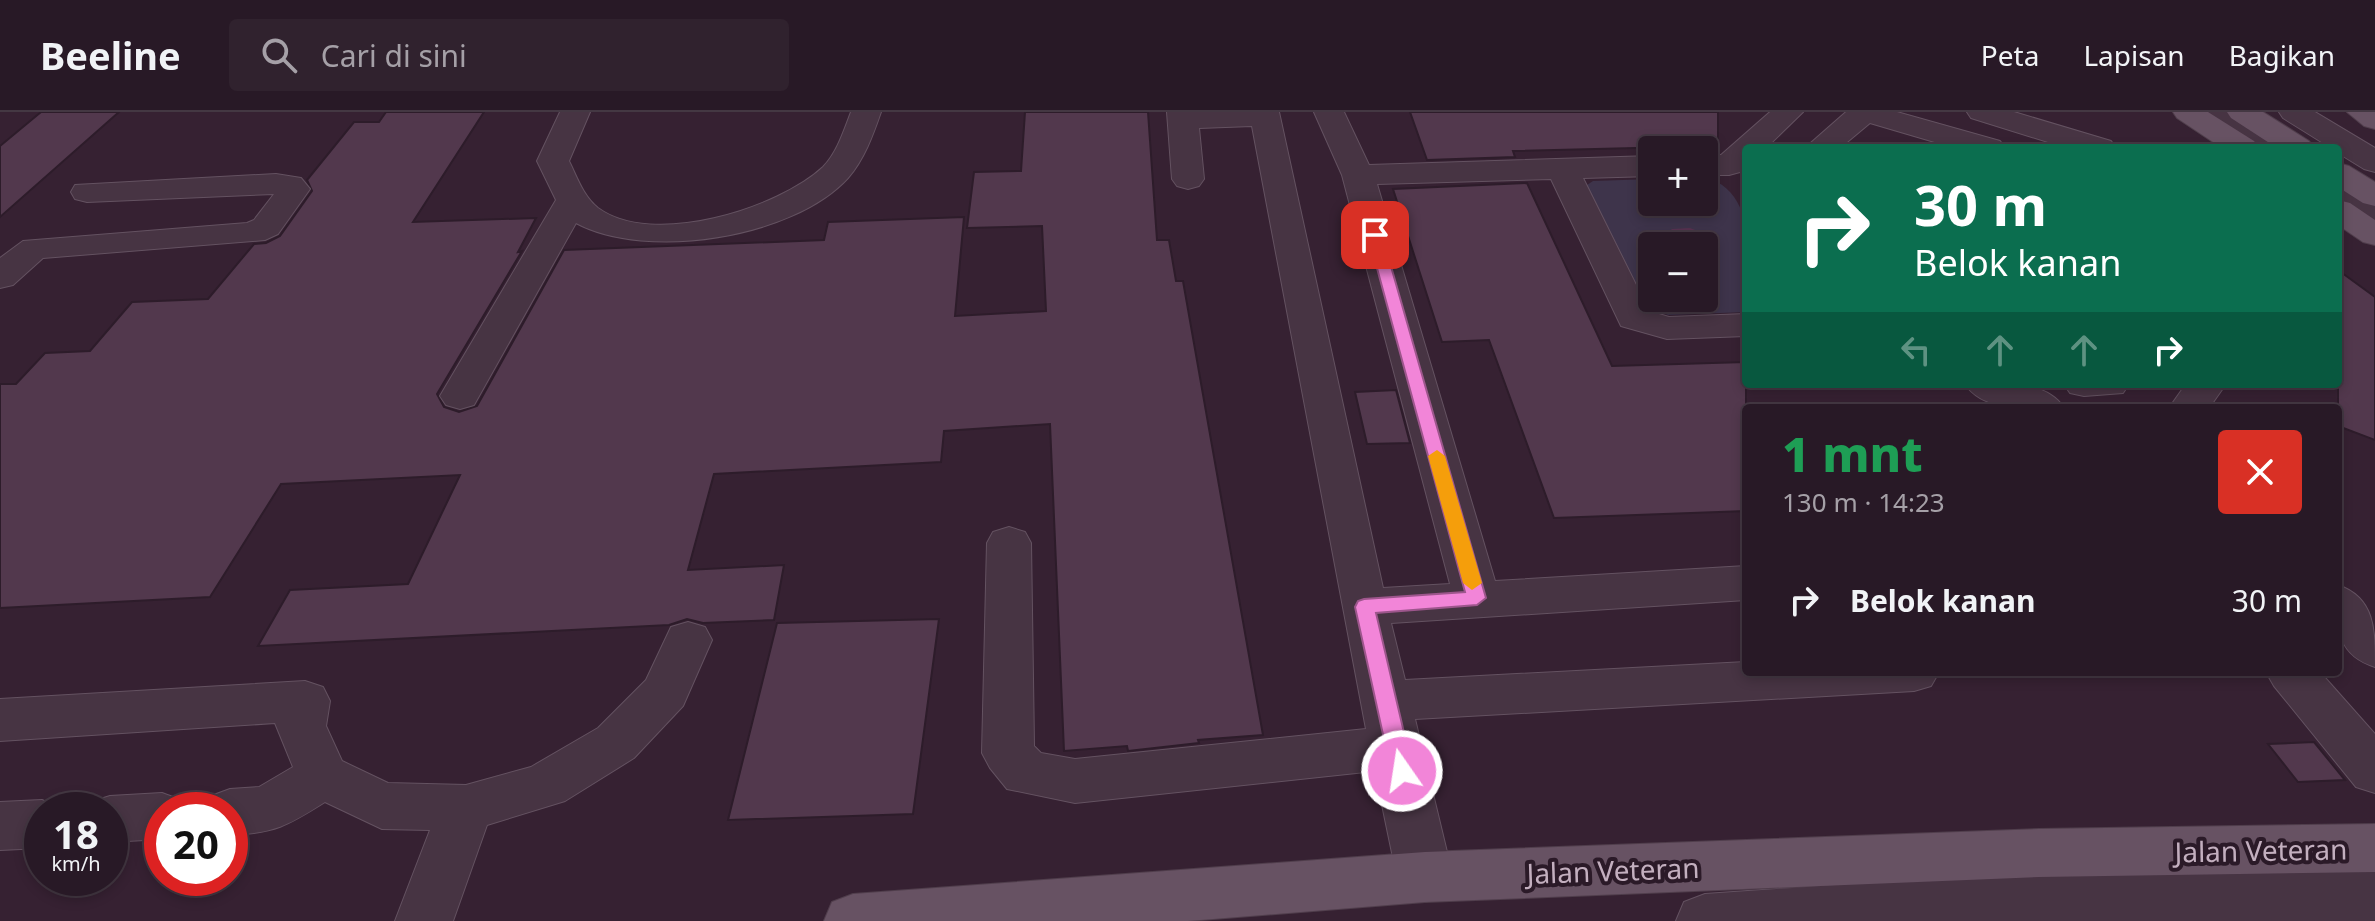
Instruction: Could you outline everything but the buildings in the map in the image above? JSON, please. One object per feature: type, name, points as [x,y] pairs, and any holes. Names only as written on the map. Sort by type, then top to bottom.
[{"type":"main road","points":[[2188,112],[2237,144]]},
{"type":"main road","points":[[2242,112],[2292,144]]},
{"type":"main road","points":[[2362,112],[2375,120]]},
{"type":"main road","points":[[2342,175],[2375,196]]},
{"type":"main road","points":[[2342,213],[2375,235]]},
{"type":"main road","name":"Jalan Veteran","points":[[853,921],[1425,877],[2039,853],[2375,848]]},
{"type":"lane","points":[[575,112],[553,161],[572,201],[604,225],[635,233],[685,233],[744,220],[796,198],[835,172],[866,112]]},
{"type":"lane","points":[[1329,112],[1358,175],[1477,598]]},
{"type":"lane","points":[[1755,144],[1788,112]]},
{"type":"lane","points":[[1982,112],[2087,144]]},
{"type":"lane","points":[[2074,112],[2111,144]]},
{"type":"lane","points":[[2215,112],[2265,144]]},
{"type":"lane","points":[[2294,112],[2375,162]]},
{"type":"lane","points":[[1826,144],[1861,115],[1868,113],[1975,144]]},
{"type":"lane","points":[[1188,179],[1183,116],[1265,114],[1364,607],[1425,877]]},
{"type":"lane","points":[[1358,175],[1638,166]]},
{"type":"lane","points":[[1562,168],[1634,318],[1667,328],[1742,325]]},
{"type":"lane","points":[[0,277],[35,248],[253,233],[266,227],[294,189],[289,185],[276,184],[87,192]]},
{"type":"lane","points":[[2342,193],[2375,214]]},
{"type":"lane","points":[[460,396],[572,201]]},
{"type":"lane","points":[[1995,388],[2034,404]]},
{"type":"lane","points":[[1009,543],[1008,753],[1026,773],[1075,781],[1391,724],[1874,676]]},
{"type":"lane","points":[[1364,607],[1742,583]]},
{"type":"lane","points":[[2342,607],[2375,649]]},
{"type":"lane","points":[[0,720],[305,701],[300,726],[323,776],[382,806],[466,808],[546,785],[616,743],[665,692],[688,640]]},
{"type":"lane","points":[[2342,651],[2375,649]]},
{"type":"lane","points":[[2294,676],[2375,771]]},
{"type":"lane","points":[[248,811],[267,810],[323,776]]},
{"type":"lane","points":[[424,921],[466,808]]},
{"type":"lane","points":[[0,826],[24,825]]},
{"type":"lane","points":[[1705,921],[1982,901],[2375,897]]},
{"type":"shaded area","points":[[1638,179],[1638,216],[1718,216],[1718,183],[1722,185],[1735,198],[1742,214],[1742,312],[1668,315],[1662,312],[1718,312],[1718,232],[1638,232],[1638,296],[1581,189],[1593,181]]},
{"type":"shaded area","points":[[1690,228],[1700,232],[1669,232]]},
{"type":"slow traffic","points":[[1437,456],[1472,583]]},
{"type":"route","points":[[1375,235],[1477,598],[1364,607],[1402,771]]}]
